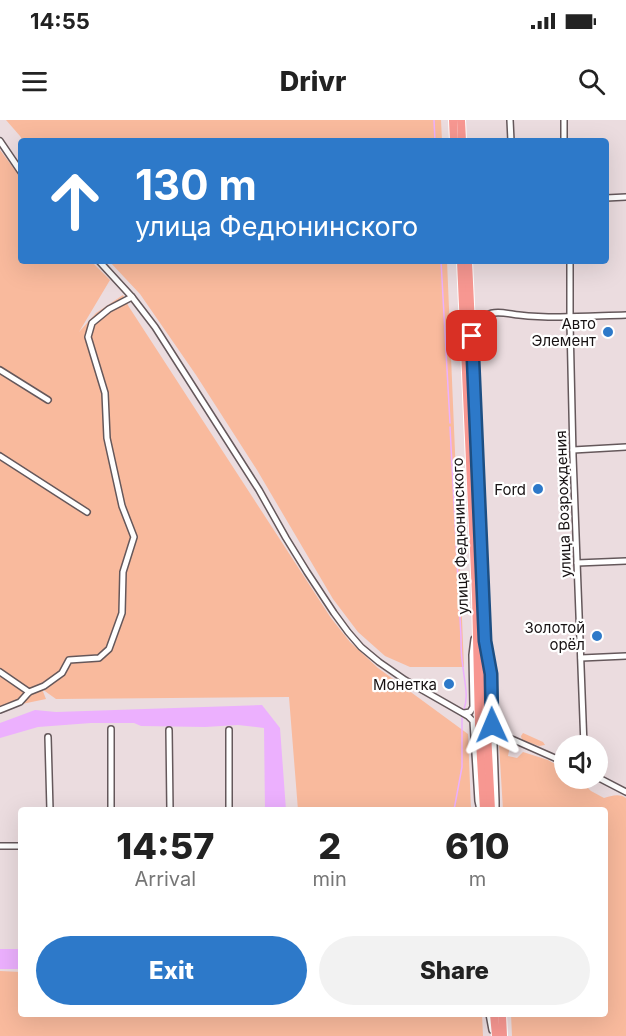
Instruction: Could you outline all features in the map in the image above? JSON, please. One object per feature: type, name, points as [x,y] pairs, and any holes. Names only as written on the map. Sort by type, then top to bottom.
[{"type":"highway","points":[[453,120],[454,138]]},
{"type":"highway","points":[[461,120],[462,138]]},
{"type":"highway","name":"улица Федюнинского","points":[[461,264],[477,617],[482,807]]},
{"type":"highway","name":"улица Федюнинского","points":[[468,264],[487,732],[493,807]]},
{"type":"highway","points":[[494,1017],[495,1036]]},
{"type":"highway","points":[[502,1017],[503,1036]]},
{"type":"street","points":[[510,120],[511,138]]},
{"type":"street","points":[[564,120],[564,138]]},
{"type":"street","points":[[0,141],[18,168]]},
{"type":"street","points":[[609,198],[626,197]]},
{"type":"street","points":[[102,264],[132,297],[155,327],[259,490],[307,572],[348,632],[379,662],[405,680],[471,718],[474,723],[478,801],[481,807]]},
{"type":"street","name":"улица Возрождения","points":[[570,264],[573,450],[584,735]]},
{"type":"street","points":[[0,710],[20,702],[29,692],[44,686],[62,673],[69,660],[99,658],[109,649],[122,613],[123,572],[134,537],[122,506],[107,438],[105,393],[88,337],[92,323],[109,309],[132,297]]},
{"type":"street","points":[[472,336],[478,323],[488,314],[571,317],[626,315]]},
{"type":"street","points":[[0,370],[48,400]]},
{"type":"street","points":[[573,450],[626,447]]},
{"type":"street","points":[[0,456],[87,512]]},
{"type":"street","points":[[577,563],[626,561]]},
{"type":"street","points":[[461,712],[470,712],[473,707],[472,655],[477,617]]},
{"type":"street","points":[[485,641],[491,674],[492,725],[496,732],[554,758]]},
{"type":"street","points":[[581,658],[626,656]]},
{"type":"street","points":[[0,672],[29,692]]},
{"type":"street","points":[[111,729],[111,807]]},
{"type":"street","points":[[169,730],[170,807]]},
{"type":"street","points":[[229,730],[229,807]]},
{"type":"street","points":[[48,736],[50,807]]},
{"type":"street","points":[[493,807],[494,741],[496,737],[503,736]]},
{"type":"street","points":[[608,783],[626,792]]},
{"type":"street","points":[[0,846],[18,846]]},
{"type":"street","points":[[490,1017],[495,1036]]},
{"type":"shaded area","points":[[6,120],[441,120],[442,138],[21,138]]},
{"type":"shaded area","points":[[0,150],[18,174],[18,264],[94,264],[110,280],[79,332],[96,313],[123,295],[331,618],[350,642],[378,668],[468,734],[471,807],[298,807],[289,697],[56,699],[42,689],[46,699],[22,704],[0,713]]},
{"type":"shaded area","points":[[112,264],[447,264],[464,667],[410,667],[385,656],[358,632],[333,599],[257,470],[196,375],[140,294]]},
{"type":"shaded area","points":[[262,705],[280,728],[286,807],[265,807],[264,728],[238,725],[205,727],[91,723],[38,727],[0,738],[0,723],[35,710],[56,712]]},
{"type":"shaded area","points":[[523,733],[545,745],[539,746],[522,740]]},
{"type":"shaded area","points":[[501,742],[510,746],[508,756],[517,758],[523,752],[554,763],[554,789],[589,789],[604,798],[618,795],[626,798],[626,1036],[512,1036],[511,1017],[608,1017],[608,807],[503,807],[499,744]]},
{"type":"shaded area","points":[[0,949],[18,949],[18,969],[0,969]]},
{"type":"shaded area","points":[[0,971],[18,972],[18,1017],[482,1017],[483,1036],[0,1036]]},
{"type":"waterway","points":[[434,120],[435,138]]},
{"type":"waterway","points":[[441,264],[450,423]]},
{"type":"waterway","points":[[450,427],[461,652],[466,693],[464,709]]},
{"type":"waterway","points":[[455,807],[462,767],[462,718]]},
{"type":"place","name":"Авто Элемент","points":[[608,332]]},
{"type":"place","name":"Ford","points":[[538,489]]},
{"type":"place","name":"Золотой орёл","points":[[597,636]]},
{"type":"place","name":"Монетка","points":[[449,684]]},
{"type":"route","points":[[472,336],[485,641],[491,674],[492,725]]}]
